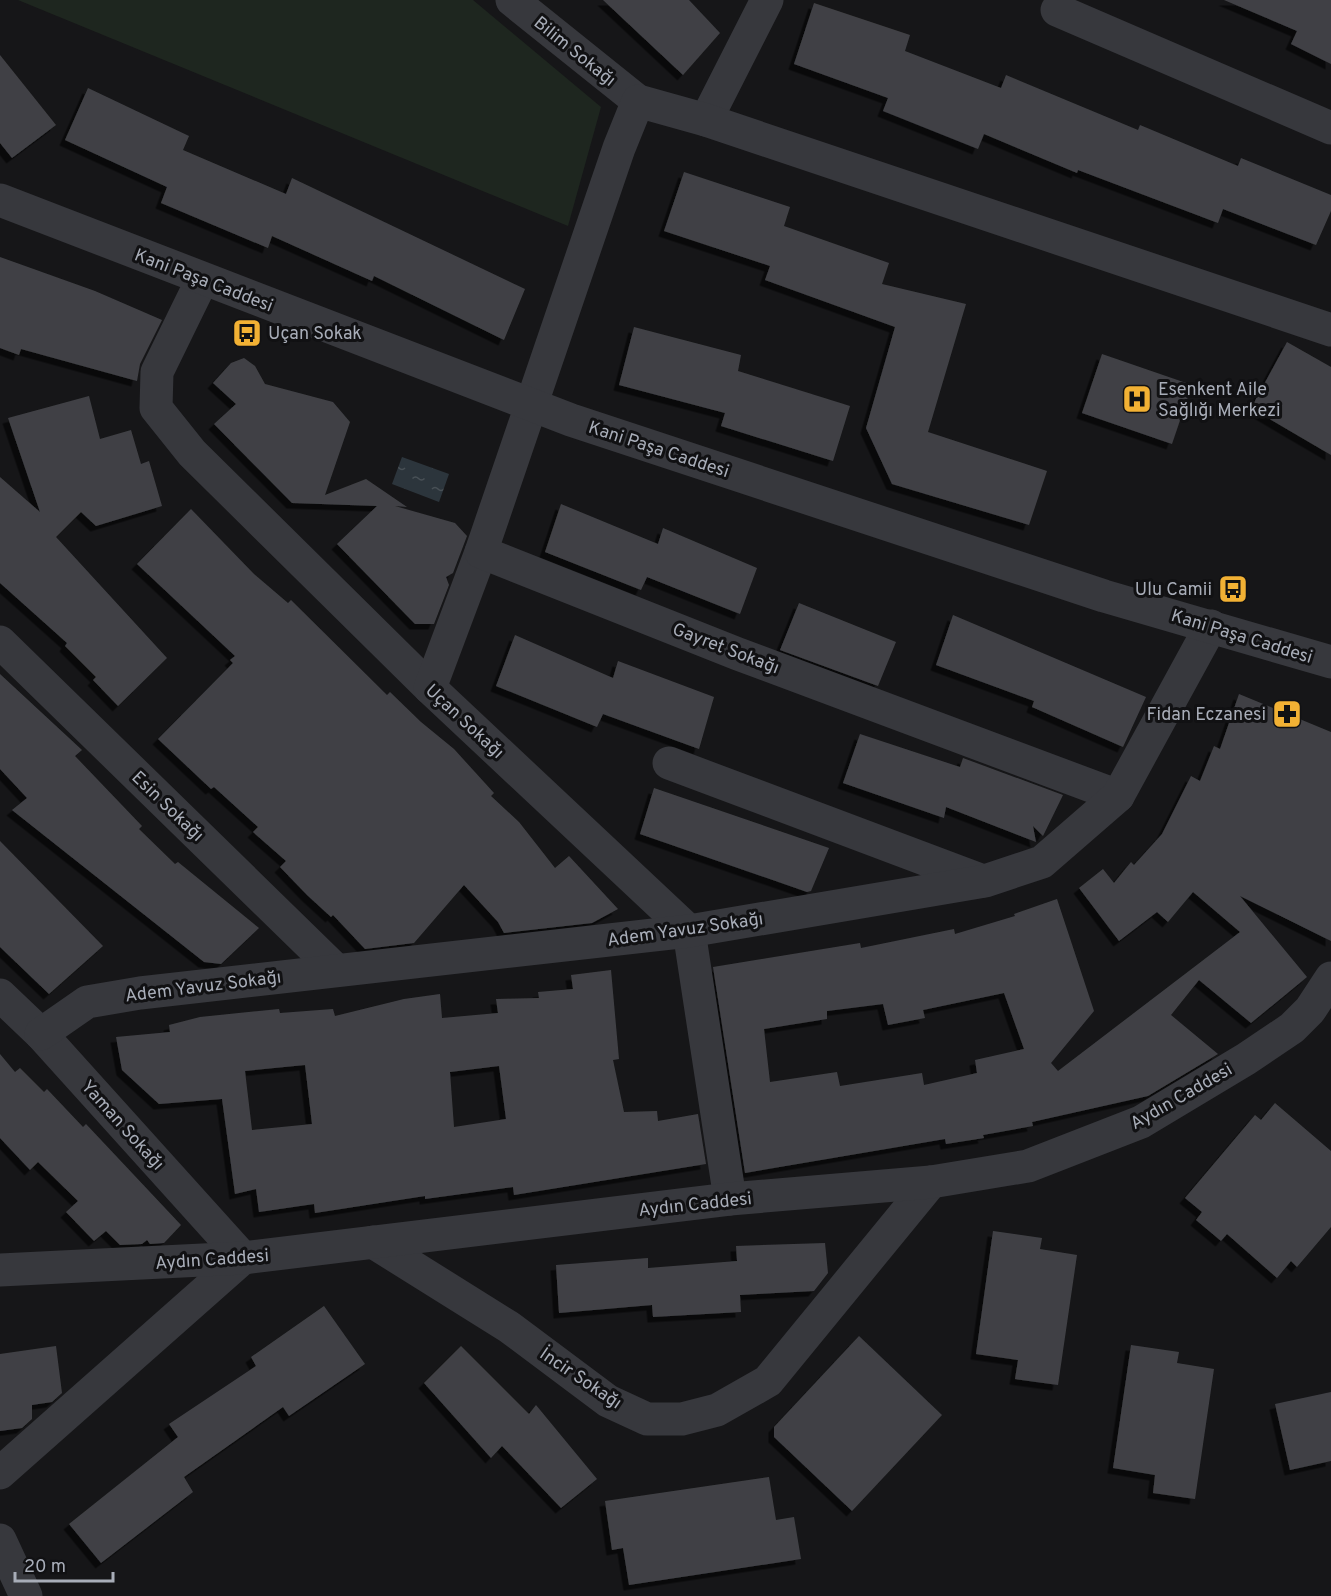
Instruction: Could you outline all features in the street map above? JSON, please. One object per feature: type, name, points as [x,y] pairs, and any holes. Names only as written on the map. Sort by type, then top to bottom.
[{"type":"street","name":"Bilim Sokağı","points":[[512,0],[638,101]]},
{"type":"street","points":[[706,120],[768,0]]},
{"type":"street","points":[[1057,10],[1331,128]]},
{"type":"street","points":[[430,688],[481,552],[638,101],[706,120],[1331,330]]},
{"type":"street","name":"Kani Paşa Caddesi","points":[[0,200],[202,280],[571,420],[1104,596],[1331,663]]},
{"type":"street","name":"Uçan Sokağı","points":[[202,280],[157,372],[156,408],[192,453],[430,688],[689,932]]},
{"type":"street","name":"Gayret Sokağı","points":[[481,552],[738,654],[1118,796]]},
{"type":"street","name":"Adem Yavuz Sokağı","points":[[41,1034],[87,1002],[140,993],[335,969],[689,932],[985,881],[1042,862],[1118,796],[1211,626]]},
{"type":"street","name":"Esin Sokağı","points":[[0,642],[335,969]]},
{"type":"street","points":[[669,763],[985,881]]},
{"type":"street","points":[[689,932],[730,1199]]},
{"type":"street","name":"Aydın Caddesi","points":[[0,1270],[243,1258],[730,1199],[931,1182],[1029,1166],[1141,1122],[1246,1059],[1292,1028],[1310,1010],[1331,978]]},
{"type":"street","name":"Yaman Sokağı","points":[[0,995],[41,1034],[243,1258]]},
{"type":"street","name":"İncir Sokağı","points":[[373,1242],[509,1327],[608,1401],[646,1419],[682,1419],[717,1410],[768,1382],[931,1182]]},
{"type":"street","points":[[0,1473],[243,1258]]},
{"type":"street","points":[[0,1540],[26,1596]]},
{"type":"shaded area","points":[[18,0],[473,0],[601,107],[568,226]]},
{"type":"water","points":[[402,457],[449,474],[439,502],[392,484]]},
{"type":"building","points":[[603,0],[689,0],[720,33],[683,75]]},
{"type":"building","points":[[1224,0],[1331,0],[1331,64],[1291,44],[1297,31]]},
{"type":"building","points":[[814,3],[910,35],[905,51],[1001,88],[1006,75],[1138,130],[1140,125],[1238,166],[1241,158],[1331,195],[1331,211],[1316,245],[1223,209],[1218,223],[1078,170],[1077,173],[984,134],[978,149],[883,111],[888,98],[794,64]]},
{"type":"building","points":[[0,55],[56,125],[12,158],[0,143]]},
{"type":"building","points":[[88,88],[189,136],[183,150],[286,194],[292,178],[525,289],[504,340],[374,276],[372,281],[272,236],[268,248],[161,203],[167,187],[65,140]]},
{"type":"building","points":[[684,172],[790,207],[784,226],[889,263],[882,284],[966,304],[928,432],[1047,471],[1029,525],[892,484],[866,428],[895,327],[765,280],[770,266],[664,231]]},
{"type":"building","points":[[0,257],[95,291],[162,320],[140,364],[137,381],[21,349],[19,355],[0,348]]},
{"type":"building","points":[[634,327],[741,355],[738,371],[850,406],[833,461],[721,426],[725,413],[619,385]]},
{"type":"building","points":[[1287,342],[1331,367],[1331,455],[1251,408]]},
{"type":"building","name":"Esenkent Aile Sağlığı Merkezi","points":[[1102,354],[1192,385],[1172,444],[1082,413]]},
{"type":"building","points":[[244,358],[255,366],[265,384],[333,402],[350,422],[325,495],[366,479],[407,507],[395,506],[455,523],[467,536],[453,573],[446,577],[449,585],[434,624],[415,624],[337,544],[377,506],[292,503],[214,424],[236,404],[213,383],[231,363]]},
{"type":"building","points":[[89,396],[100,439],[131,430],[141,464],[149,461],[162,506],[96,526],[81,512],[56,537],[167,658],[118,706],[93,680],[96,677],[65,646],[67,643],[0,583],[0,477],[40,512],[8,418]]},
{"type":"building","points":[[561,504],[658,544],[663,528],[757,568],[740,614],[647,577],[641,590],[545,552]]},
{"type":"building","points":[[191,509],[254,574],[288,603],[291,600],[387,695],[390,692],[454,749],[494,793],[491,796],[519,822],[555,868],[569,856],[618,909],[592,923],[504,933],[498,922],[464,885],[414,943],[365,949],[333,915],[331,917],[307,895],[280,867],[286,861],[253,832],[258,827],[214,787],[211,789],[158,739],[233,663],[230,660],[235,656],[137,564]]},
{"type":"building","points":[[799,603],[896,642],[878,686],[780,650]]},
{"type":"building","points":[[953,615],[1146,697],[1123,747],[1032,707],[1034,701],[936,665]]},
{"type":"building","points":[[515,635],[613,678],[618,661],[714,697],[699,749],[603,714],[597,727],[496,686]]},
{"type":"building","points":[[0,674],[82,750],[75,756],[142,826],[139,829],[175,864],[178,862],[259,928],[221,964],[204,962],[12,810],[27,798],[0,769]]},
{"type":"building","points":[[1239,694],[1331,732],[1331,941],[1240,896],[1307,977],[1251,1023],[1199,980],[1171,1015],[1218,1054],[1148,1096],[1032,1122],[1033,1126],[983,1135],[984,1138],[946,1144],[945,1139],[745,1173],[713,967],[860,943],[861,948],[954,929],[955,934],[1015,916],[1014,914],[1057,899],[1094,1011],[1051,1063],[1058,1071],[1240,932],[1193,892],[1168,922],[1157,912],[1119,941],[1079,888],[1103,869],[1114,883],[1131,862],[1134,865],[1162,834],[1191,776],[1200,781],[1214,746],[1220,749]],"holes":[[[1004,993],[1024,1049],[975,1060],[977,1073],[924,1085],[922,1073],[840,1086],[837,1072],[770,1082],[764,1029],[827,1019],[827,1011],[883,1004],[888,1025],[925,1018],[923,1010]]]},
{"type":"building","points":[[860,734],[960,767],[963,758],[1063,795],[1043,836],[1033,826],[1036,842],[946,807],[944,818],[843,783]]},
{"type":"building","points":[[654,788],[829,848],[811,891],[807,892],[640,834]]},
{"type":"building","points":[[0,841],[103,946],[49,994],[0,947]]},
{"type":"building","points":[[611,970],[619,1059],[613,1060],[624,1112],[657,1111],[658,1121],[698,1114],[706,1164],[514,1195],[513,1187],[425,1199],[425,1196],[315,1213],[314,1204],[259,1212],[256,1189],[235,1194],[222,1099],[159,1104],[122,1070],[116,1037],[170,1032],[169,1025],[200,1017],[279,1009],[280,1013],[333,1009],[335,1016],[404,999],[440,994],[442,1018],[498,1013],[496,999],[539,998],[538,992],[573,989],[571,975]],"holes":[[[305,1065],[312,1124],[252,1130],[245,1071]],[[499,1066],[506,1119],[454,1127],[450,1072]]]},
{"type":"building","points":[[0,1054],[15,1072],[20,1068],[44,1092],[47,1089],[83,1127],[86,1124],[181,1225],[164,1243],[150,1244],[147,1240],[142,1244],[120,1245],[106,1231],[94,1241],[66,1212],[78,1201],[38,1162],[30,1170],[0,1138]]},
{"type":"building","points":[[1275,1103],[1331,1151],[1331,1227],[1297,1267],[1291,1261],[1277,1278],[1227,1234],[1221,1241],[1196,1220],[1202,1212],[1185,1198],[1255,1115],[1261,1120]]},
{"type":"building","points":[[993,1231],[1042,1238],[1040,1249],[1077,1255],[1058,1385],[1015,1379],[1018,1360],[976,1354]]},
{"type":"building","points":[[825,1243],[828,1273],[814,1291],[740,1295],[741,1312],[653,1317],[652,1305],[559,1313],[556,1265],[648,1258],[648,1268],[737,1261],[736,1246]]},
{"type":"building","points":[[324,1306],[365,1364],[289,1416],[283,1407],[184,1477],[193,1492],[101,1563],[69,1524],[178,1437],[169,1424],[256,1366],[251,1357]]},
{"type":"building","points":[[859,1336],[942,1415],[852,1511],[774,1437],[774,1427]]},
{"type":"building","points":[[1131,1345],[1179,1352],[1177,1363],[1214,1369],[1195,1499],[1153,1493],[1155,1475],[1113,1468]]},
{"type":"building","points":[[56,1346],[62,1393],[52,1402],[32,1405],[32,1419],[22,1428],[0,1431],[0,1354]]},
{"type":"building","points":[[461,1346],[529,1414],[536,1405],[597,1479],[561,1508],[502,1446],[491,1458],[424,1383]]},
{"type":"building","points":[[1331,1392],[1331,1461],[1290,1470],[1275,1404]]},
{"type":"building","points":[[769,1477],[776,1520],[794,1517],[801,1559],[629,1585],[623,1548],[612,1550],[605,1501]]},
{"type":"place","name":"Uçan Sokak","points":[[247,333]]},
{"type":"place","name":"Esenkent Aile Sağlığı Merkezi","points":[[1137,399]]},
{"type":"place","name":"Ulu Camii","points":[[1233,589]]},
{"type":"place","name":"Fidan Eczanesi","points":[[1287,714]]}]
